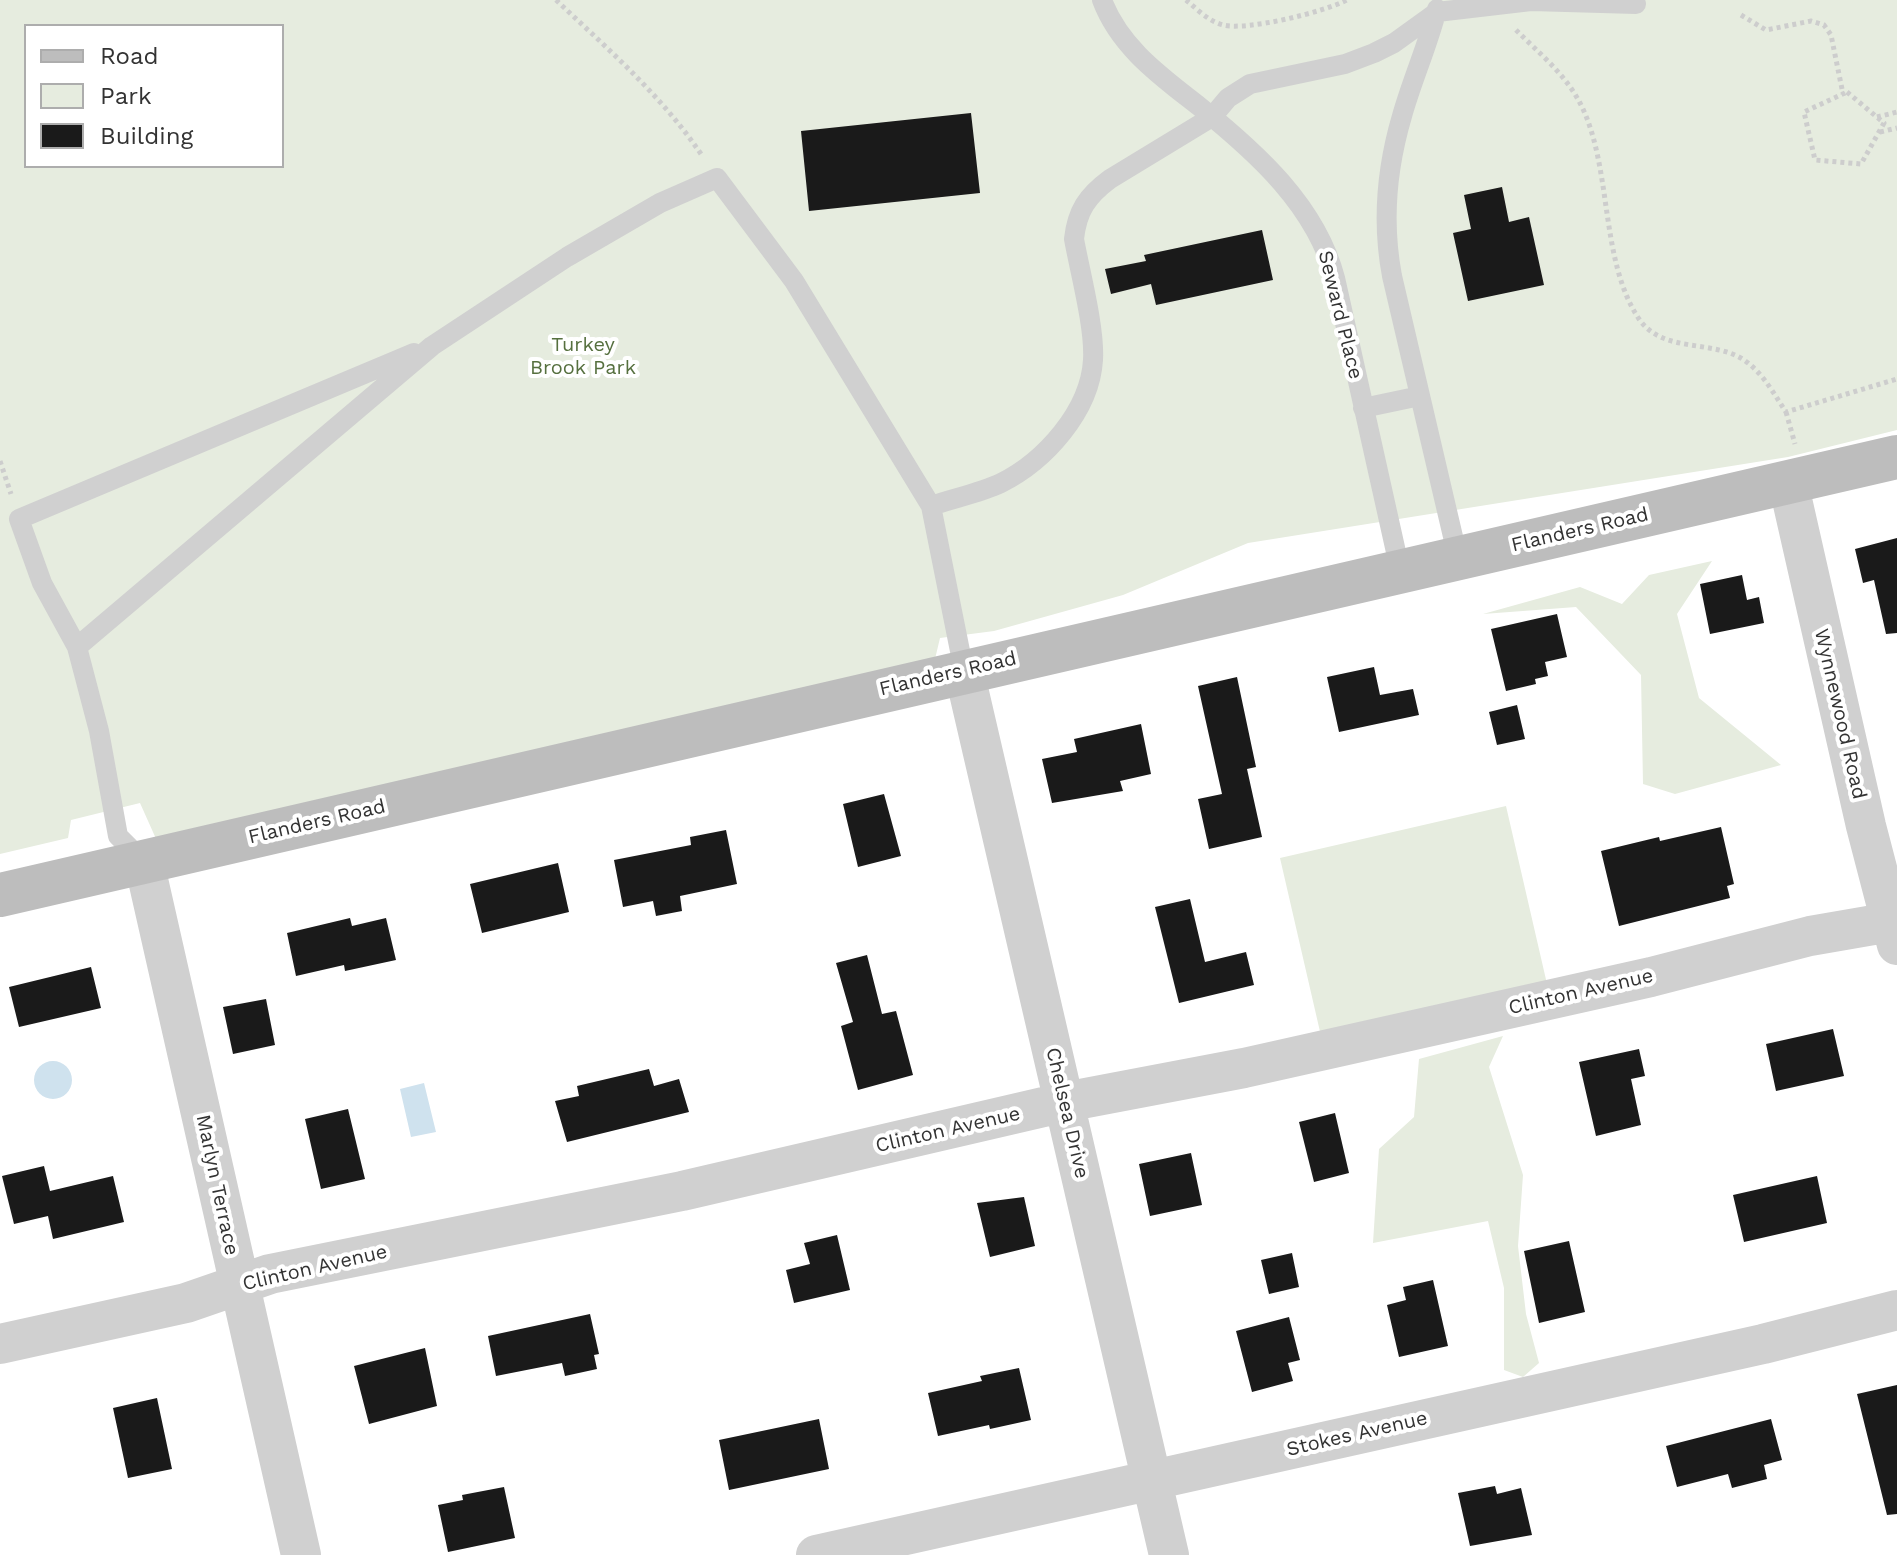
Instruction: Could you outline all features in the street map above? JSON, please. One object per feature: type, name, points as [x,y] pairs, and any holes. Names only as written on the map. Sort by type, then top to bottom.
[{"type":"main road","name":"Flanders Road","points":[[0,895],[1897,457]]},
{"type":"street","name":"Wynnewood Road","points":[[1788,482],[1895,929]]},
{"type":"street","name":"Chelsea Drive","points":[[964,671],[1169,1555]]},
{"type":"street","name":"Marlyn Terrace","points":[[144,862],[301,1555]]},
{"type":"street","name":"Clinton Avenue","points":[[0,1344],[186,1303],[270,1274],[682,1191],[1065,1102],[1303,1055],[1651,977],[1810,936],[1895,929]]},
{"type":"street","name":"Stokes Avenue","points":[[816,1555],[1763,1344],[1897,1310]]},
{"type":"lane","name":"Seward Place","points":[[1102,0],[1111,22],[1128,45],[1160,76],[1212,117],[1286,187],[1318,232],[1331,264],[1400,570]]},
{"type":"lane","points":[[931,506],[1000,484],[1023,470],[1062,432],[1078,409],[1087,388],[1093,360],[1074,239],[1076,221],[1094,191],[1110,179],[1212,117],[1228,98],[1250,84],[1345,64],[1374,53],[1394,43],[1438,6],[1493,6],[1550,0],[1636,4]]},
{"type":"lane","points":[[1438,6],[1402,116],[1393,158],[1386,223],[1392,276],[1458,558]]},
{"type":"lane","points":[[77,647],[432,346],[580,250],[660,203],[717,178],[794,281],[931,506],[964,671]]},
{"type":"lane","points":[[144,862],[118,836],[99,731],[77,647],[42,583],[19,519],[432,346]]},
{"type":"lane","points":[[1363,408],[1420,396]]},
{"type":"path","points":[[556,0],[673,114],[717,178]]},
{"type":"path","points":[[1186,0],[1203,15],[1220,24],[1233,26],[1311,12],[1347,0]]},
{"type":"path","points":[[1493,6],[1559,73],[1580,102],[1598,163],[1625,293],[1642,323],[1654,333],[1677,343],[1743,359],[1763,378],[1786,412],[1793,432]]},
{"type":"path","points":[[1741,15],[1766,30],[1811,21],[1824,25],[1831,35],[1843,94]]},
{"type":"path","points":[[1847,92],[1876,117],[1884,123],[1861,164],[1815,160],[1804,112],[1847,92]]},
{"type":"path","points":[[1876,117],[1897,112]]},
{"type":"path","points":[[1880,132],[1897,128]]},
{"type":"path","points":[[1786,412],[1897,379]]},
{"type":"path","points":[[0,461],[19,519]]},
{"type":"green space","name":"Turkey Brook Park","points":[[0,0],[1897,0],[1897,430],[1788,457],[1248,543],[1123,595],[994,631],[940,638],[935,659],[157,841],[140,803],[71,820],[68,838],[0,854]]},
{"type":"green space","points":[[1712,561],[1677,614],[1699,698],[1781,765],[1675,794],[1643,784],[1641,675],[1576,607],[1483,614],[1580,587],[1622,604],[1649,575]]},
{"type":"green space","points":[[1506,806],[1547,984],[1321,1036],[1280,858]]},
{"type":"green space","points":[[1503,1036],[1489,1067],[1523,1175],[1518,1246],[1526,1314],[1539,1363],[1523,1377],[1504,1370],[1504,1288],[1488,1221],[1373,1243],[1379,1149],[1414,1117],[1419,1059]]},
{"type":"water","points":[[53,1061],[66,1067],[72,1080],[66,1093],[53,1099],[40,1093],[34,1080],[40,1067]]},
{"type":"water","points":[[424,1083],[436,1132],[411,1137],[400,1089]]},
{"type":"building","points":[[971,113],[980,193],[809,211],[801,131]]},
{"type":"building","points":[[1502,187],[1509,222],[1529,217],[1544,285],[1468,301],[1453,233],[1471,229],[1464,195]]},
{"type":"building","points":[[1262,230],[1273,280],[1156,305],[1151,284],[1111,294],[1105,269],[1146,261],[1144,255]]},
{"type":"building","points":[[1897,538],[1897,633],[1886,634],[1874,580],[1863,583],[1855,549]]},
{"type":"building","points":[[1742,575],[1747,600],[1759,597],[1764,623],[1710,634],[1700,584]]},
{"type":"building","points":[[1557,614],[1567,657],[1545,662],[1548,676],[1535,679],[1536,684],[1506,691],[1491,629]]},
{"type":"building","points":[[1374,667],[1380,695],[1413,689],[1419,715],[1339,732],[1327,677]]},
{"type":"building","points":[[1237,677],[1256,767],[1247,769],[1262,837],[1209,849],[1198,799],[1222,794],[1198,686]]},
{"type":"building","points":[[1517,705],[1525,739],[1497,745],[1489,712]]},
{"type":"building","points":[[1141,724],[1151,774],[1120,781],[1123,791],[1052,803],[1042,759],[1077,752],[1074,739]]},
{"type":"building","points":[[884,794],[901,856],[858,867],[843,804]]},
{"type":"building","points":[[1721,827],[1734,884],[1727,886],[1730,898],[1619,926],[1601,851]]},
{"type":"building","points":[[726,830],[737,884],[680,896],[682,911],[656,916],[653,901],[623,907],[614,860],[691,845],[690,837]]},
{"type":"building","points":[[558,863],[569,912],[482,933],[470,884]]},
{"type":"building","points":[[1190,899],[1205,962],[1246,952],[1254,985],[1179,1003],[1155,907]]},
{"type":"building","points":[[350,918],[352,926],[386,918],[396,960],[345,971],[344,965],[296,976],[287,933]]},
{"type":"building","points":[[867,955],[882,1014],[896,1011],[913,1075],[858,1090],[841,1026],[853,1022],[836,963]]},
{"type":"building","points":[[91,967],[101,1008],[19,1027],[9,987]]},
{"type":"building","points":[[266,999],[275,1045],[233,1054],[223,1007]]},
{"type":"building","points":[[1833,1029],[1844,1076],[1776,1091],[1766,1044]]},
{"type":"building","points":[[1639,1049],[1645,1076],[1631,1079],[1641,1125],[1596,1136],[1579,1062]]},
{"type":"building","points":[[649,1069],[654,1086],[679,1079],[689,1112],[567,1142],[555,1101],[579,1096],[577,1086]]},
{"type":"building","points":[[348,1109],[365,1179],[321,1189],[305,1119]]},
{"type":"building","points":[[1335,1113],[1349,1173],[1314,1182],[1299,1122]]},
{"type":"building","points":[[1191,1153],[1202,1205],[1150,1216],[1139,1164]]},
{"type":"building","points":[[44,1166],[50,1191],[113,1176],[124,1222],[53,1239],[48,1216],[14,1224],[2,1176]]},
{"type":"building","points":[[1817,1176],[1827,1223],[1744,1242],[1733,1195]]},
{"type":"building","points":[[1024,1197],[1035,1246],[990,1257],[977,1203]]},
{"type":"building","points":[[837,1235],[850,1290],[794,1303],[786,1270],[810,1264],[804,1243]]},
{"type":"building","points":[[1569,1241],[1585,1312],[1539,1323],[1524,1251]]},
{"type":"building","points":[[1292,1253],[1299,1287],[1269,1294],[1261,1260]]},
{"type":"building","points":[[1433,1280],[1448,1346],[1399,1357],[1387,1305],[1406,1300],[1403,1287]]},
{"type":"building","points":[[590,1314],[599,1354],[594,1355],[597,1369],[565,1376],[562,1363],[496,1376],[488,1336]]},
{"type":"building","points":[[1289,1317],[1300,1360],[1288,1363],[1293,1381],[1252,1392],[1236,1331]]},
{"type":"building","points":[[425,1348],[437,1406],[369,1424],[354,1366]]},
{"type":"building","points":[[1019,1368],[1031,1420],[938,1436],[928,1393],[982,1381],[980,1376]]},
{"type":"building","points":[[1897,1385],[1897,1514],[1887,1515],[1857,1394]]},
{"type":"building","points":[[157,1398],[172,1469],[128,1478],[113,1408]]},
{"type":"building","points":[[819,1419],[829,1469],[729,1490],[719,1440]]},
{"type":"building","points":[[1771,1419],[1782,1460],[1764,1465],[1767,1479],[1732,1488],[1728,1474],[1677,1487],[1666,1446]]},
{"type":"building","points":[[1495,1486],[1497,1494],[1521,1488],[1532,1535],[1470,1546],[1458,1493]]},
{"type":"building","points":[[504,1487],[515,1538],[448,1552],[438,1505],[463,1500],[462,1495]]}]
